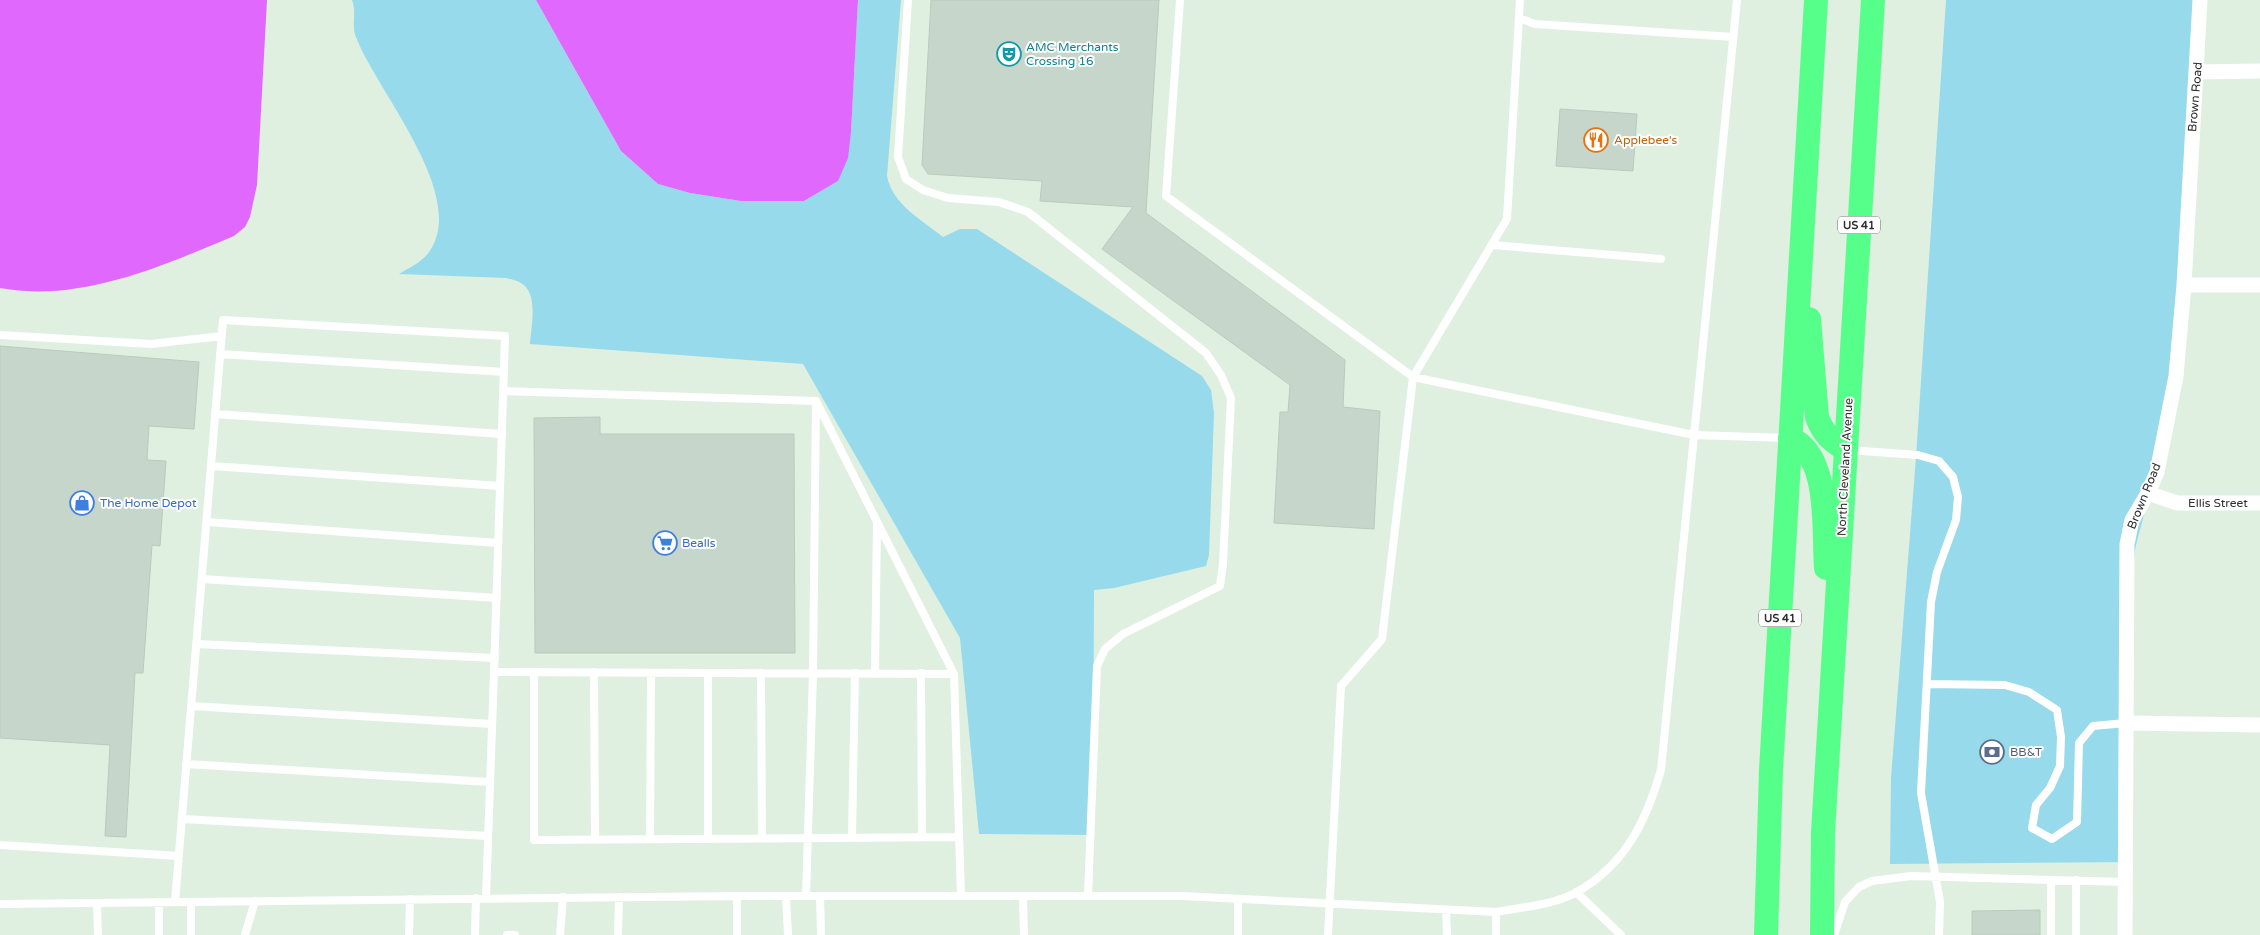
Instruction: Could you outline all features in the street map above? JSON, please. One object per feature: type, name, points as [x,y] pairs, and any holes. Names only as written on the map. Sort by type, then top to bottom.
[{"type":"main road","name":"US 41","points":[[1766,935],[1771,770],[1816,0]]},
{"type":"main road","name":"North Cleveland Avenue","points":[[1822,935],[1823,832],[1873,0]]},
{"type":"main road","points":[[1802,232],[1817,417],[1829,439],[1846,450]]},
{"type":"main road","points":[[1790,438],[1802,443],[1813,458],[1820,477],[1832,678]]},
{"type":"street","name":"Brown Road","points":[[2125,935],[2127,544],[2132,520],[2148,493],[2156,472],[2176,376],[2184,285],[2200,0]]},
{"type":"street","points":[[2197,72],[2260,71]]},
{"type":"street","points":[[2184,285],[2260,286]]},
{"type":"street","name":"Ellis Street","points":[[2148,493],[2178,503],[2260,503]]},
{"type":"street","points":[[2126,723],[2260,725]]},
{"type":"lane","points":[[908,0],[898,156],[906,179],[923,190],[948,198],[999,202],[1028,212],[1206,353],[1221,375],[1231,398],[1224,564],[1220,586],[1123,634],[1106,649],[1096,666],[1088,896]]},
{"type":"lane","points":[[1180,0],[1166,196],[1413,377],[1694,435],[1790,438]]},
{"type":"lane","points":[[1328,935],[1328,904],[1341,686],[1382,639],[1413,377],[1506,220],[1520,0]]},
{"type":"lane","points":[[0,904],[563,897],[1088,896],[1238,899],[1496,912],[1539,904],[1576,892],[1610,869],[1633,840],[1650,808],[1661,770],[1737,0]]},
{"type":"lane","points":[[1520,18],[1535,24],[1733,37]]},
{"type":"lane","points":[[1492,245],[1661,259]]},
{"type":"lane","points":[[175,902],[223,320],[505,336],[486,898]]},
{"type":"lane","points":[[0,335],[151,344],[222,336]]},
{"type":"lane","points":[[220,354],[504,372]]},
{"type":"lane","points":[[503,391],[816,401]]},
{"type":"lane","points":[[816,401],[954,674],[961,896]]},
{"type":"lane","points":[[806,896],[813,673],[816,401]]},
{"type":"lane","points":[[216,414],[502,434]]},
{"type":"lane","points":[[1846,450],[1918,455],[1939,461],[1953,477],[1958,497],[1956,520],[1937,572],[1931,602],[1921,792],[1923,815],[1940,902],[1938,935]]},
{"type":"lane","points":[[211,466],[500,486]]},
{"type":"lane","points":[[875,673],[877,521]]},
{"type":"lane","points":[[206,522],[498,543]]},
{"type":"lane","points":[[202,579],[496,598]]},
{"type":"lane","points":[[196,644],[494,658]]},
{"type":"lane","points":[[494,672],[954,674]]},
{"type":"lane","points":[[534,672],[534,840],[959,837]]},
{"type":"lane","points":[[594,672],[595,839]]},
{"type":"lane","points":[[650,838],[651,673]]},
{"type":"lane","points":[[708,673],[708,838]]},
{"type":"lane","points":[[761,673],[762,838]]},
{"type":"lane","points":[[852,837],[854,673]]},
{"type":"lane","points":[[921,673],[922,837]]},
{"type":"lane","points":[[1926,684],[2006,684],[2029,692],[2057,710],[2061,737],[2060,766],[2050,788],[2036,805],[2032,828],[2052,838],[2077,822],[2079,743],[2093,726],[2126,723]]},
{"type":"lane","points":[[191,706],[492,724]]},
{"type":"lane","points":[[186,764],[490,782]]},
{"type":"lane","points":[[182,819],[488,836]]},
{"type":"lane","points":[[0,845],[179,856]]},
{"type":"lane","points":[[1834,935],[1845,902],[1859,888],[1872,881],[1911,876],[1936,876],[2125,882]]},
{"type":"lane","points":[[2051,880],[2051,935]]},
{"type":"lane","points":[[2076,880],[2076,935]]},
{"type":"lane","points":[[1576,892],[1622,935]]},
{"type":"lane","points":[[737,896],[737,935]]},
{"type":"lane","points":[[786,896],[788,935]]},
{"type":"lane","points":[[820,896],[821,935]]},
{"type":"lane","points":[[1023,896],[1024,935]]},
{"type":"lane","points":[[560,935],[563,897]]},
{"type":"lane","points":[[618,935],[619,897]]},
{"type":"lane","points":[[475,935],[476,898]]},
{"type":"lane","points":[[409,935],[410,899]]},
{"type":"lane","points":[[1238,899],[1238,935]]},
{"type":"lane","points":[[245,935],[255,901]]},
{"type":"lane","points":[[159,902],[159,935]]},
{"type":"lane","points":[[191,902],[191,935]]},
{"type":"lane","points":[[97,903],[98,935]]},
{"type":"lane","points":[[1446,910],[1446,935]]},
{"type":"lane","points":[[1496,912],[1496,935]]},
{"type":"lane","points":[[507,935],[515,935]]},
{"type":"shaded area","points":[[0,0],[267,0],[257,185],[250,217],[245,227],[234,236],[149,270],[120,279],[60,290],[30,291],[0,288]]},
{"type":"shaded area","points":[[352,0],[536,0],[621,151],[658,184],[690,193],[741,201],[804,201],[838,181],[851,132],[858,0],[901,0],[887,176],[890,186],[901,203],[917,218],[943,237],[960,229],[977,229],[1202,376],[1211,390],[1214,413],[1209,555],[1206,566],[1114,588],[1094,590],[1093,835],[979,834],[960,638],[803,364],[530,344],[532,302],[527,288],[519,282],[506,278],[399,274],[421,260],[431,249],[439,226],[437,199],[428,171],[414,142],[366,59],[356,37]]},
{"type":"shaded area","points":[[536,0],[858,0],[851,132],[848,158],[838,181],[804,201],[741,201],[690,193],[658,184],[621,151]]},
{"type":"shaded area","points":[[1946,0],[2206,0],[2184,364],[2136,545],[2131,575],[2133,862],[1890,864],[1891,778],[1916,457]]},
{"type":"building","points":[[931,0],[1159,0],[1146,213],[1345,360],[1343,407],[1380,411],[1374,529],[1274,523],[1280,412],[1288,412],[1290,385],[1102,249],[1133,207],[1040,201],[1042,181],[928,174],[922,165]]},
{"type":"building","name":"Applebee's","points":[[1560,109],[1637,114],[1633,171],[1556,166]]},
{"type":"building","name":"The Home Depot","points":[[0,346],[199,362],[194,429],[149,426],[147,460],[166,461],[160,546],[152,545],[143,673],[135,673],[126,837],[105,836],[110,745],[0,738]]},
{"type":"building","name":"Bealls","points":[[600,417],[600,434],[794,434],[795,653],[535,653],[534,418]]},
{"type":"building","points":[[2040,910],[2040,935],[1972,935],[1972,911]]},
{"type":"place","name":"AMC Merchants Crossing 16","points":[[1009,54]]},
{"type":"place","name":"Applebee's","points":[[1596,140]]},
{"type":"place","name":"The Home Depot","points":[[82,503]]},
{"type":"place","name":"Bealls","points":[[665,543]]},
{"type":"place","name":"BB&T","points":[[1992,752]]}]
